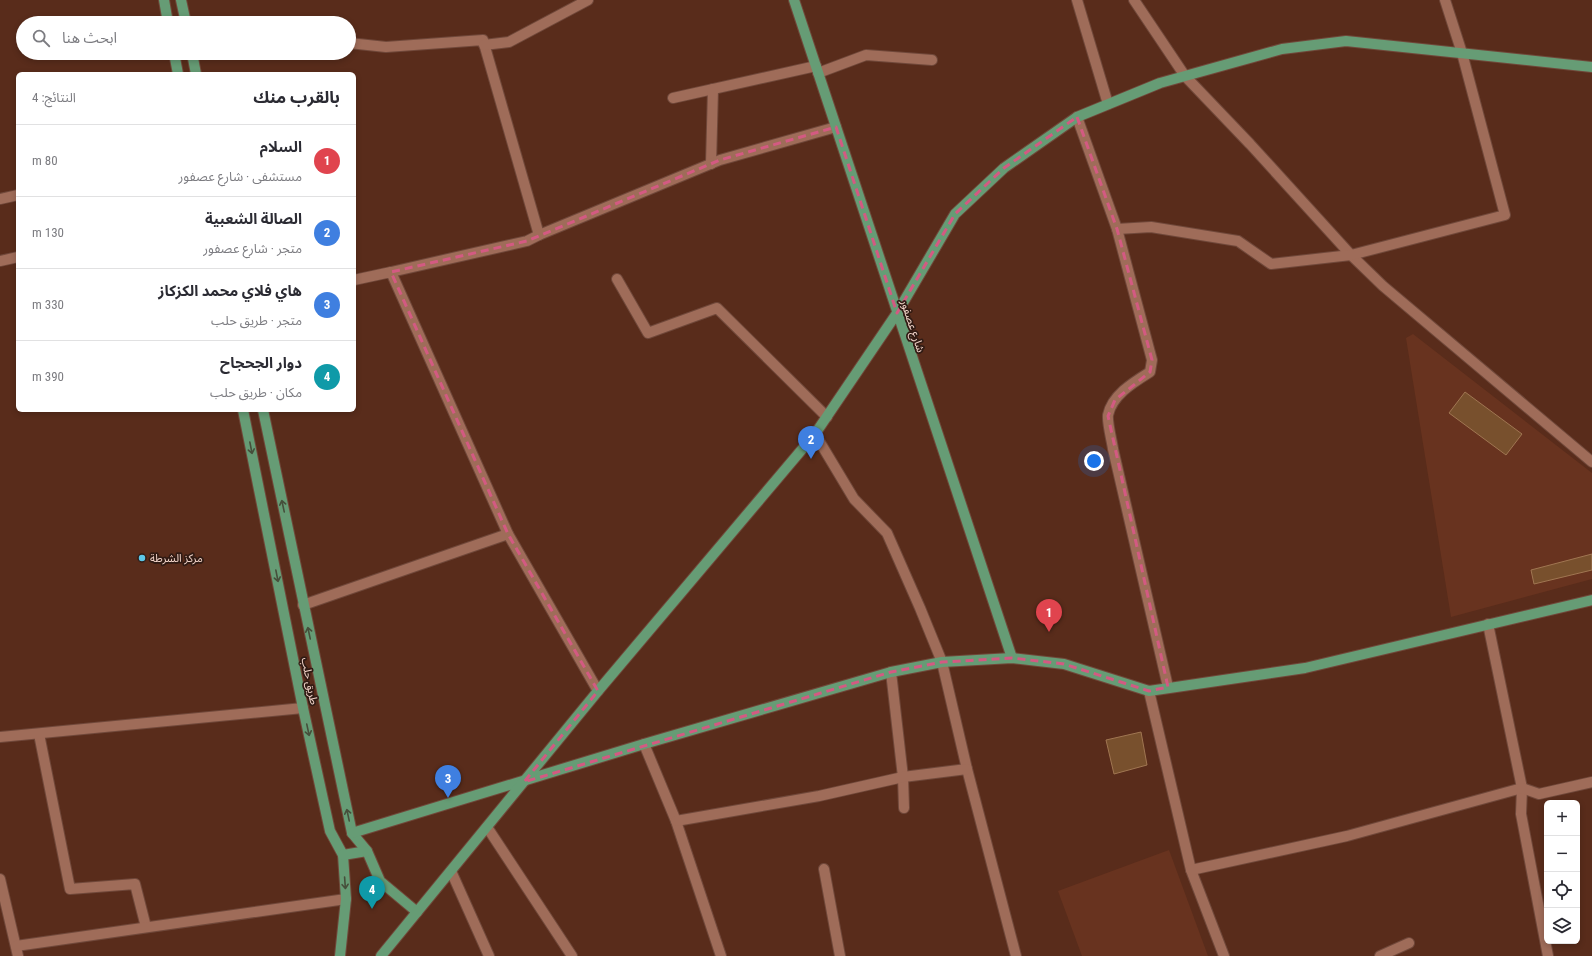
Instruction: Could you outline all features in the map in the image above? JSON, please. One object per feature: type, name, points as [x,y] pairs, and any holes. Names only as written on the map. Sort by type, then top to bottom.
[{"type":"main road","points":[[164,0],[167,16]]},
{"type":"main road","points":[[181,0],[184,16]]},
{"type":"main road","name":"شارع عصفور","points":[[794,0],[1012,658]]},
{"type":"main road","points":[[383,955],[598,691],[815,434],[897,313],[955,214],[1004,168],[1077,117],[1160,83],[1282,49],[1346,41],[1592,68]]},
{"type":"main road","points":[[175,60],[178,72]]},
{"type":"main road","points":[[193,60],[196,72]]},
{"type":"main road","name":"طريق حلب","points":[[243,412],[303,708],[330,831],[343,855],[346,899],[340,956]]},
{"type":"main road","points":[[263,412],[352,833],[367,851],[380,881],[417,912]]},
{"type":"main road","points":[[352,833],[524,782],[644,744],[891,672],[942,662],[1012,658],[1064,664],[1149,691],[1305,668],[1590,600]]},
{"type":"main road","points":[[343,855],[367,851]]},
{"type":"street","points":[[484,45],[509,42],[588,0]]},
{"type":"street","points":[[1077,0],[1108,104]]},
{"type":"street","points":[[1134,0],[1185,76],[1250,144],[1351,255],[1383,286],[1592,462]]},
{"type":"street","points":[[1117,229],[1151,227],[1238,241],[1271,264],[1351,255],[1505,215],[1462,53],[1445,0]]},
{"type":"street","points":[[356,44],[386,47],[483,40],[539,235]]},
{"type":"street","points":[[673,98],[817,69],[866,55],[932,60]]},
{"type":"street","points":[[711,164],[713,89]]},
{"type":"street","points":[[1077,117],[1117,229],[1152,360],[1150,372],[1134,382],[1115,400],[1108,416],[1113,449],[1168,688]]},
{"type":"street","points":[[356,280],[527,241],[711,164],[836,127]]},
{"type":"street","points":[[0,199],[16,195]]},
{"type":"street","points":[[0,261],[16,257]]},
{"type":"street","points":[[391,272],[508,534],[598,691]]},
{"type":"street","points":[[617,278],[648,333],[717,308],[827,417]]},
{"type":"street","points":[[815,434],[854,499],[887,533],[942,662],[967,769],[1016,956]]},
{"type":"street","points":[[303,605],[508,534]]},
{"type":"street","points":[[1488,624],[1522,788],[1521,814],[1548,956]]},
{"type":"street","points":[[891,672],[903,777],[904,808]]},
{"type":"street","points":[[1149,691],[1191,870],[1224,956]]},
{"type":"street","points":[[0,737],[303,708]]},
{"type":"street","points":[[39,734],[70,889],[135,884],[146,927]]},
{"type":"street","points":[[644,744],[676,821],[721,956]]},
{"type":"street","points":[[676,821],[819,796],[903,777],[967,769]]},
{"type":"street","points":[[1191,870],[1347,836],[1522,788],[1540,794],[1592,782]]},
{"type":"street","points":[[487,827],[572,956]]},
{"type":"street","points":[[824,869],[840,956]]},
{"type":"street","points":[[451,871],[489,956]]},
{"type":"street","points":[[0,879],[17,951],[146,927],[346,899]]},
{"type":"street","points":[[1380,956],[1409,943]]},
{"type":"highlighted area","points":[[1077,117],[1117,229],[1152,360],[1150,372],[1115,400],[1108,416],[1168,687],[1149,691],[1064,664],[1012,658],[942,662],[891,672],[524,782],[598,691],[508,534],[391,272],[527,241],[720,160],[836,127],[897,313],[955,214],[1004,168]]},
{"type":"shaded area","points":[[1413,334],[1592,473],[1592,579],[1451,617],[1406,338]]},
{"type":"shaded area","points":[[1169,850],[1208,956],[1082,956],[1058,891]]},
{"type":"building","points":[[1465,392],[1522,434],[1506,455],[1449,413]]},
{"type":"building","points":[[1592,554],[1592,570],[1534,584],[1531,570]]},
{"type":"building","points":[[1141,732],[1147,765],[1114,774],[1106,740]]},
{"type":"place","name":"الصالة الشعبية","points":[[811,459]]},
{"type":"place","name":"مركز الشرطة","points":[[142,558]]},
{"type":"place","name":"السلام","points":[[1049,632]]},
{"type":"place","name":"هاي فلاي محمد الكزكاز","points":[[448,798]]},
{"type":"place","name":"دوار الجحجاح","points":[[372,909]]}]
